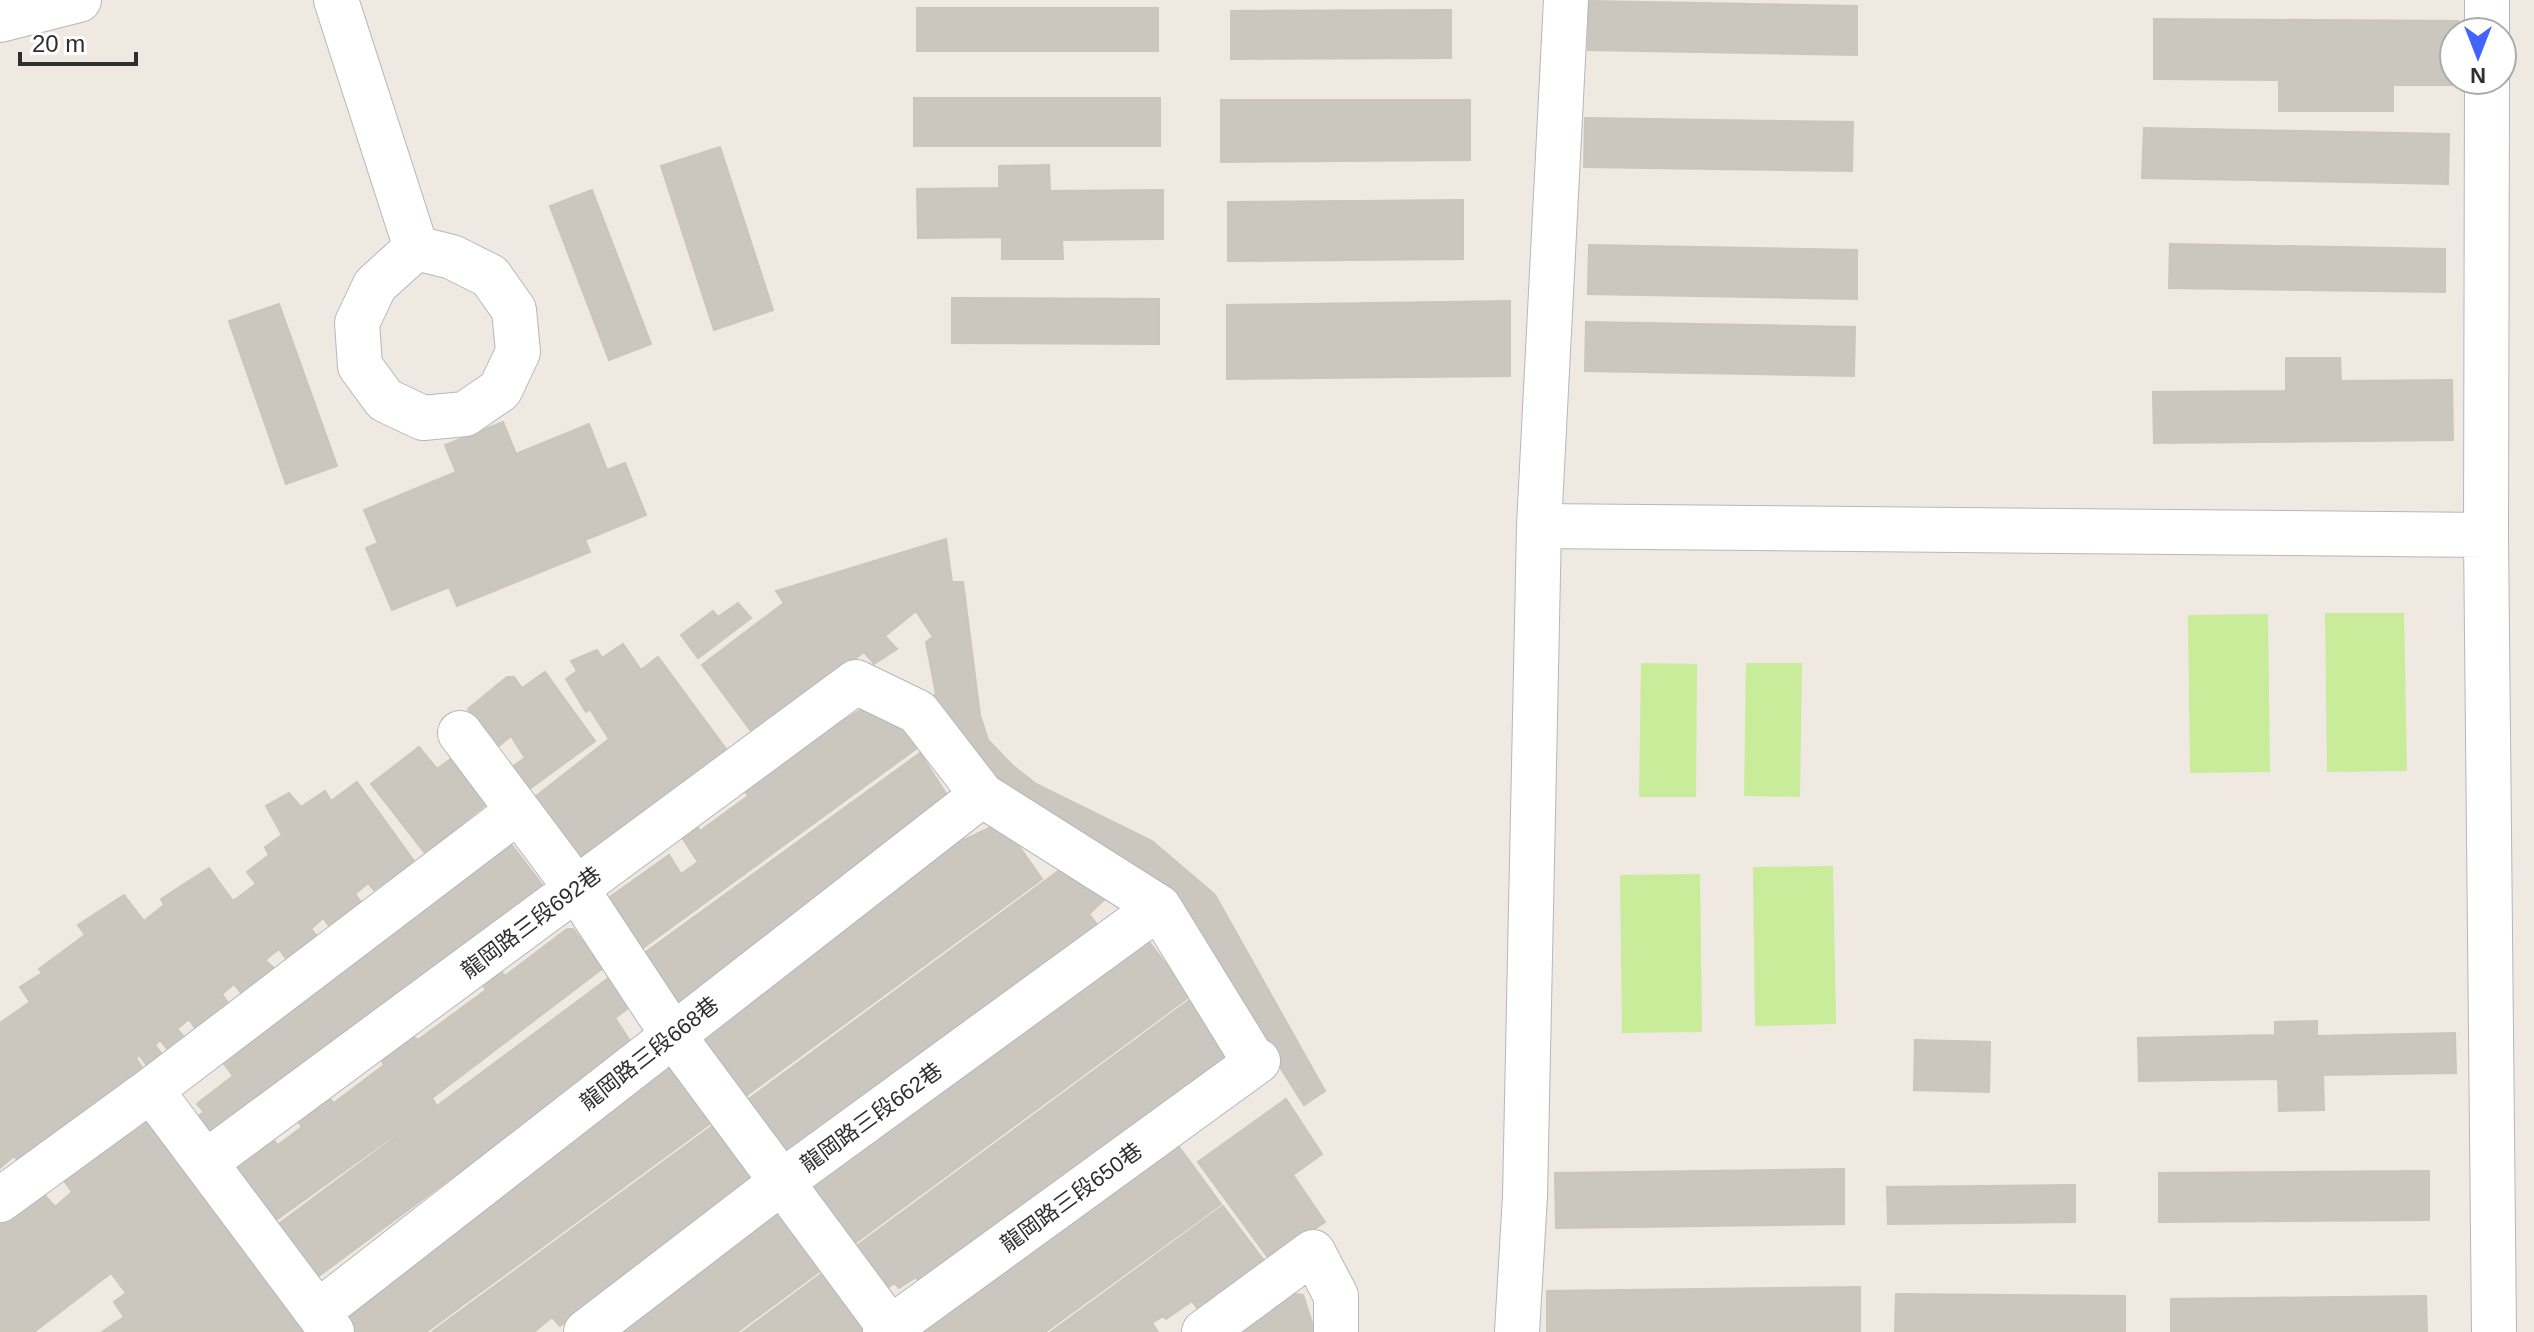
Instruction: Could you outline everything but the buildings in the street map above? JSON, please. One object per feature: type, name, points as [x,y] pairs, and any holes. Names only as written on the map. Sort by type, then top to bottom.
[{"type":"lane","points":[[0,20],[79,0]]},
{"type":"lane","points":[[336,0],[416,248]]},
{"type":"lane","points":[[1517,1332],[1525,1196],[1539,526],[1566,0]]},
{"type":"lane","points":[[2487,96],[2486,535],[2494,1332]]},
{"type":"lane","points":[[1539,526],[2486,535]]},
{"type":"lane","name":"龍岡路三段692巷","points":[[206,1162],[856,682],[918,712],[982,795]]},
{"type":"lane","points":[[460,733],[576,888],[673,1035],[783,1181],[889,1331]]},
{"type":"lane","points":[[982,795],[1159,907]]},
{"type":"lane","name":"龍岡路三段668巷","points":[[325,1322],[673,1035],[982,795]]},
{"type":"lane","points":[[0,1200],[151,1090],[518,811]]},
{"type":"lane","name":"龍岡路三段650巷","points":[[889,1331],[1256,1062],[1159,907]]},
{"type":"lane","name":"龍岡路三段662巷","points":[[586,1332],[783,1181],[1159,907]]},
{"type":"lane","points":[[151,1090],[325,1322]]},
{"type":"lane","points":[[1204,1332],[1313,1252],[1336,1296],[1336,1332]]},
{"type":"green space","points":[[2325,613],[2404,613],[2407,771],[2327,772]]},
{"type":"green space","points":[[2268,614],[2270,772],[2190,773],[2188,615]]},
{"type":"green space","points":[[1641,663],[1697,664],[1696,797],[1639,797]]},
{"type":"green space","points":[[1746,663],[1802,663],[1800,797],[1744,796]]},
{"type":"green space","points":[[1833,866],[1836,1024],[1755,1026],[1753,867]]},
{"type":"green space","points":[[1700,874],[1702,1032],[1622,1033],[1620,875]]}]
